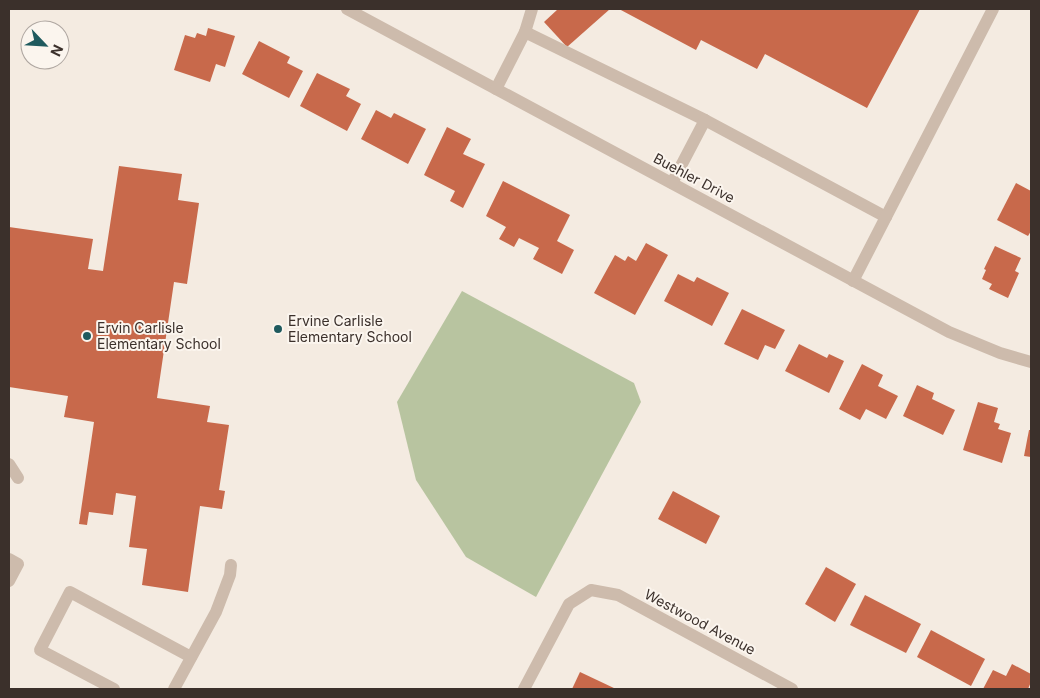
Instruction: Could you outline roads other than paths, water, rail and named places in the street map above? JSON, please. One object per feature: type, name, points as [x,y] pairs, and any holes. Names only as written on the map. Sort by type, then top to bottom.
[{"type":"street","name":"Buehler Drive","points":[[347,9],[949,332],[1000,353],[1031,362]]},
{"type":"street","points":[[496,89],[525,32],[532,9]]},
{"type":"street","points":[[853,281],[993,9]]},
{"type":"street","points":[[525,32],[704,120],[886,217]]},
{"type":"street","points":[[672,183],[704,120]]},
{"type":"street","points":[[9,464],[18,478]]},
{"type":"street","points":[[9,581],[13,562]]},
{"type":"street","points":[[174,689],[216,612],[230,575],[231,565]]},
{"type":"street","name":"Westwood Avenue","points":[[524,689],[569,604],[591,590],[618,595],[792,689]]},
{"type":"street","points":[[114,689],[40,650],[70,592],[191,657]]},
{"type":"place","name":"Ervine Carlisle Elementary School","points":[[278,329]]},
{"type":"place","name":"Ervin Carlisle Elementary School","points":[[87,336]]}]
